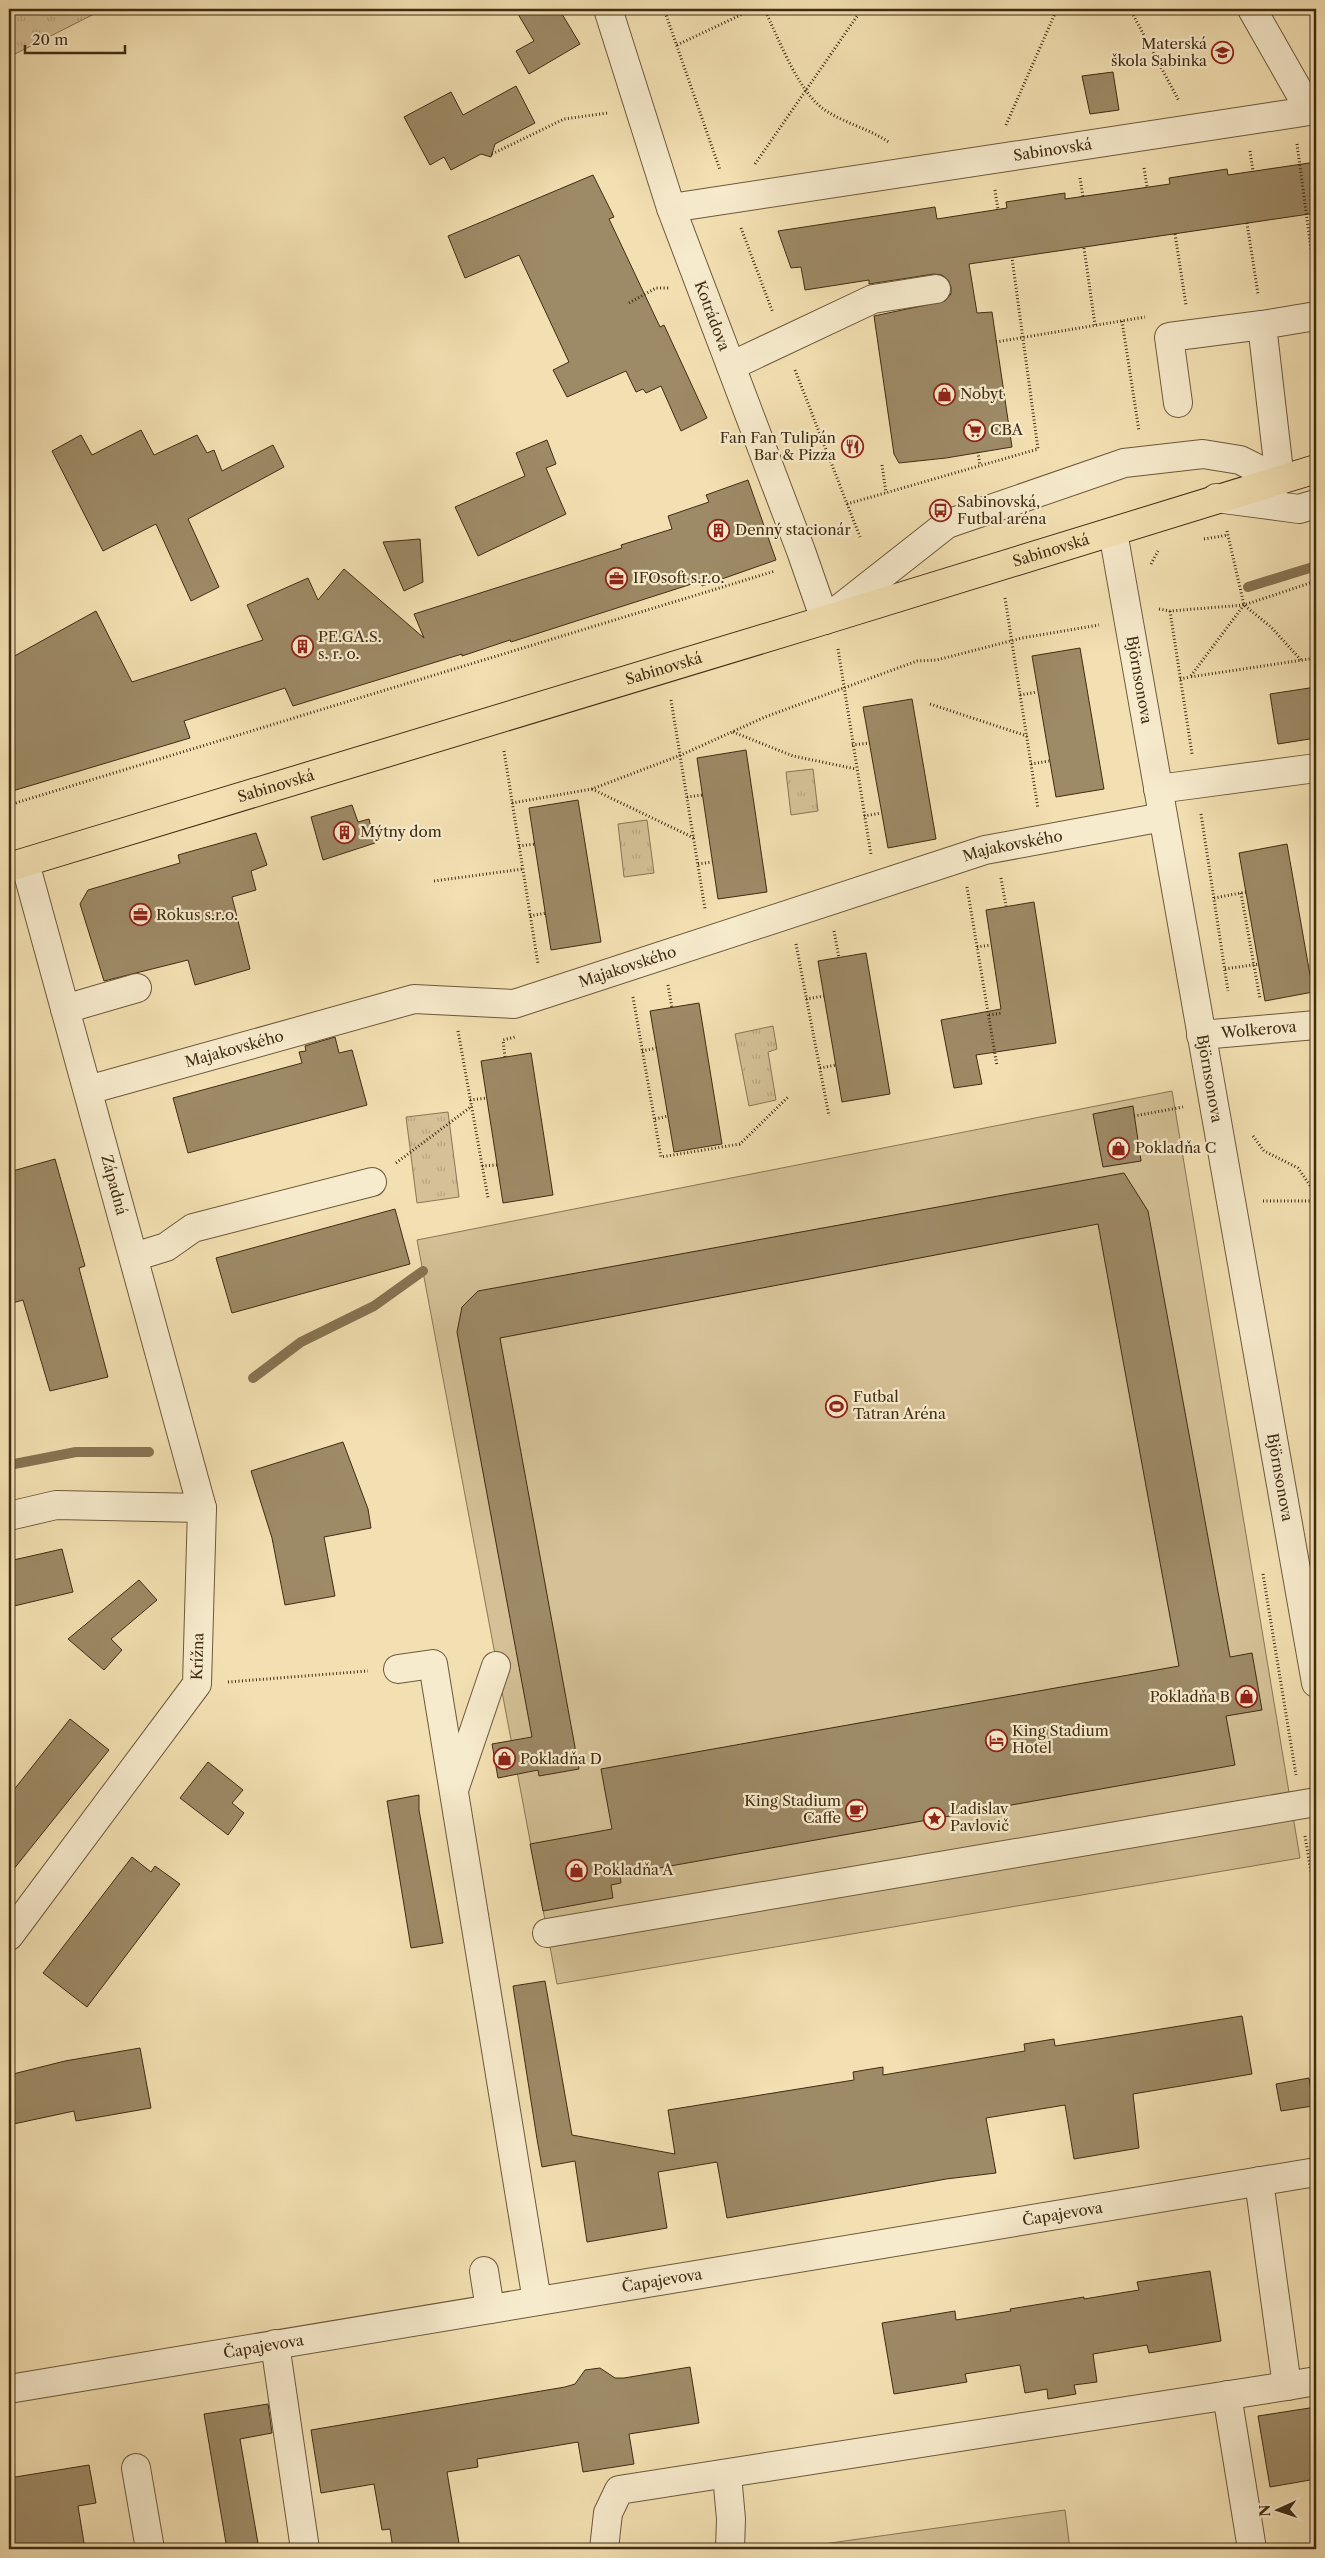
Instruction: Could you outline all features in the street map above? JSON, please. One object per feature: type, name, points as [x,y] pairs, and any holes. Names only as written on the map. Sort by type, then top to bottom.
[{"type":"main road","name":"Sabinovská","points":[[17,865],[1113,532],[1316,468]]},
{"type":"street","name":"Kotrádova","points":[[608,9],[671,208],[825,620]]},
{"type":"street","points":[[1252,9],[1309,111]]},
{"type":"street","name":"Sabinovská","points":[[671,208],[1309,111]]},
{"type":"street","points":[[731,366],[873,299],[936,289]]},
{"type":"street","points":[[1260,312],[1280,480]]},
{"type":"street","points":[[1178,403],[1170,337],[1260,312],[1316,316]]},
{"type":"street","points":[[825,620],[947,524],[1124,463],[1203,454],[1240,460],[1280,480]]},
{"type":"street","points":[[1216,498],[1299,509],[1316,504]]},
{"type":"street","name":"Björnsonova","points":[[1113,532],[1117,615],[1158,789],[1316,1683]]},
{"type":"street","points":[[1158,789],[1316,768]]},
{"type":"street","name":"Majakovského","points":[[88,1090],[414,999],[514,1004],[985,850],[1163,817]]},
{"type":"street","name":"Západná","points":[[17,865],[65,1009],[202,1508]]},
{"type":"street","points":[[65,1009],[137,988]]},
{"type":"street","name":"Wolkerova","points":[[1200,1035],[1316,1025]]},
{"type":"street","points":[[134,1257],[166,1247],[193,1228],[372,1182]]},
{"type":"street","points":[[9,1516],[56,1505],[202,1508]]},
{"type":"street","name":"Krížna","points":[[9,1936],[197,1684],[202,1508]]},
{"type":"street","points":[[398,1669],[433,1664],[537,2301]]},
{"type":"street","points":[[454,1790],[496,1666]]},
{"type":"street","points":[[547,1934],[1316,1802]]},
{"type":"street","name":"Čapajevova","points":[[9,2389],[1316,2172]]},
{"type":"street","points":[[1260,2181],[1287,2386]]},
{"type":"street","points":[[484,2271],[490,2309]]},
{"type":"street","points":[[275,2344],[306,2549]]},
{"type":"street","points":[[604,2549],[608,2512],[619,2490],[728,2475],[1316,2382]]},
{"type":"street","points":[[1227,2395],[1252,2549]]},
{"type":"street","points":[[136,2468],[150,2549]]},
{"type":"street","points":[[728,2475],[731,2518],[730,2549]]},
{"type":"path","points":[[664,9],[730,200]]},
{"type":"path","points":[[677,45],[753,9]]},
{"type":"path","points":[[764,9],[806,91],[827,112],[854,123],[886,140],[929,170]]},
{"type":"path","points":[[730,200],[862,9]]},
{"type":"path","points":[[990,160],[1057,9]]},
{"type":"path","points":[[1130,9],[1194,129]]},
{"type":"path","points":[[1309,111],[1296,148],[1316,290]]},
{"type":"path","points":[[492,154],[564,119],[616,112]]},
{"type":"path","points":[[1247,223],[1260,312]]},
{"type":"path","points":[[1175,234],[1186,311]]},
{"type":"path","points":[[1084,248],[1095,325]]},
{"type":"path","points":[[847,504],[1038,449],[1012,258]]},
{"type":"path","points":[[629,303],[656,288],[674,287]]},
{"type":"path","points":[[1122,321],[1140,436]]},
{"type":"path","points":[[996,342],[1051,332]]},
{"type":"path","points":[[978,452],[980,466]]},
{"type":"path","points":[[882,465],[886,493]]},
{"type":"path","points":[[1202,539],[1228,535]]},
{"type":"path","points":[[1150,574],[1151,564],[1159,549]]},
{"type":"path","points":[[9,805],[805,563]]},
{"type":"path","points":[[512,803],[592,789],[681,755],[732,732],[917,661],[937,660],[1117,615],[1244,605],[1316,581]]},
{"type":"path","points":[[1004,597],[1043,839]]},
{"type":"path","points":[[1244,605],[1271,628],[1301,660]]},
{"type":"path","points":[[1190,677],[1244,605]]},
{"type":"path","points":[[1170,611],[1234,1032]]},
{"type":"path","points":[[838,649],[876,885]]},
{"type":"path","points":[[1180,679],[1316,658]]},
{"type":"path","points":[[1020,695],[1037,692]]},
{"type":"path","points":[[671,700],[710,939]]},
{"type":"path","points":[[930,704],[1027,736]]},
{"type":"path","points":[[732,732],[793,756],[856,769]]},
{"type":"path","points":[[852,745],[870,742]]},
{"type":"path","points":[[504,751],[542,995]]},
{"type":"path","points":[[1031,764],[1049,761]]},
{"type":"path","points":[[592,789],[694,838]]},
{"type":"path","points":[[687,797],[702,794]]},
{"type":"path","points":[[864,816],[881,813]]},
{"type":"path","points":[[519,846],[535,844]]},
{"type":"path","points":[[962,857],[997,1066]]},
{"type":"path","points":[[698,864],[712,862]]},
{"type":"path","points":[[434,881],[523,869]]},
{"type":"path","points":[[1214,898],[1246,892]]},
{"type":"path","points":[[1241,893],[1265,1029]]},
{"type":"path","points":[[530,916],[546,913]]},
{"type":"path","points":[[790,914],[829,1116]]},
{"type":"path","points":[[977,947],[991,945]]},
{"type":"path","points":[[1225,969],[1258,964]]},
{"type":"path","points":[[628,967],[661,1157],[740,1144],[789,1096]]},
{"type":"path","points":[[806,1000],[824,996]]},
{"type":"path","points":[[453,1001],[488,1198]]},
{"type":"path","points":[[989,1015],[1002,1013]]},
{"type":"path","points":[[642,1050],[657,1048]]},
{"type":"path","points":[[820,1068],[836,1064]]},
{"type":"path","points":[[470,1100],[487,1098]]},
{"type":"path","points":[[372,1182],[472,1106]]},
{"type":"path","points":[[1134,1116],[1186,1106]]},
{"type":"path","points":[[655,1119],[668,1116]]},
{"type":"path","points":[[1251,1140],[1250,1131],[1264,1151],[1298,1168],[1316,1194]]},
{"type":"path","points":[[482,1166],[498,1165]]},
{"type":"path","points":[[1260,1201],[1316,1201]]},
{"type":"path","points":[[197,1684],[398,1669]]},
{"type":"green space","points":[[9,9],[104,9],[9,57]]},
{"type":"green space","points":[[813,769],[818,811],[791,815],[786,772]]},
{"type":"green space","points":[[647,820],[654,873],[624,877],[618,824]]},
{"type":"green space","points":[[773,1026],[777,1049],[768,1052],[776,1100],[749,1106],[735,1034]]},
{"type":"green space","name":"Futbal Tatran Aréna","points":[[1172,1091],[1300,1858],[557,1984],[417,1240]]},
{"type":"green space","points":[[448,1112],[459,1197],[417,1203],[406,1117]]},
{"type":"green space","points":[[1065,2510],[1070,2549],[802,2549],[802,2547]]},
{"type":"building","points":[[515,9],[559,9],[580,44],[529,74],[516,51],[534,41]]},
{"type":"building","points":[[1113,72],[1119,110],[1090,114],[1082,76]]},
{"type":"building","points":[[516,86],[535,123],[495,144],[491,157],[481,154],[451,170],[444,157],[430,165],[404,117],[451,92],[463,115]]},
{"type":"building","points":[[1316,162],[1316,213],[969,264],[977,313],[992,312],[1012,447],[946,458],[899,463],[894,454],[874,316],[945,301],[951,294],[948,280],[942,275],[934,274],[869,284],[869,280],[805,290],[801,267],[791,268],[778,231],[935,207],[937,219],[1007,208],[1006,202],[1065,193],[1065,199],[1170,184],[1169,178],[1227,169],[1228,175]]},
{"type":"building","points":[[593,175],[614,217],[609,219],[660,327],[664,325],[707,418],[681,431],[661,386],[646,393],[643,389],[636,392],[626,371],[567,397],[553,370],[569,362],[519,255],[465,278],[448,236]]},
{"type":"building","points":[[141,430],[154,455],[197,435],[207,453],[214,450],[222,471],[273,445],[284,467],[188,519],[219,587],[191,601],[156,524],[103,551],[52,451],[81,435],[92,455]]},
{"type":"building","points":[[547,440],[556,464],[546,468],[566,514],[478,556],[455,507],[525,476],[516,453]]},
{"type":"building","points":[[748,480],[776,560],[702,586],[701,581],[511,642],[510,640],[462,656],[462,654],[293,706],[285,688],[184,721],[190,738],[9,792],[9,659],[96,611],[132,682],[263,640],[247,605],[308,578],[318,600],[344,569],[424,638],[414,614],[622,548],[621,545],[672,529],[668,516],[709,502],[706,495]]},
{"type":"building","points":[[420,539],[423,582],[404,591],[383,542]]},
{"type":"building","points":[[1080,648],[1104,789],[1056,797],[1032,656]]},
{"type":"building","points":[[1316,687],[1316,738],[1278,744],[1270,694]]},
{"type":"building","points":[[912,699],[936,839],[888,848],[863,707]]},
{"type":"building","points":[[746,750],[767,892],[718,899],[697,758]]},
{"type":"building","points":[[578,800],[601,942],[551,950],[529,808]]},
{"type":"building","name":"Mýtny dom","points":[[352,805],[358,822],[369,819],[375,843],[323,860],[311,817]]},
{"type":"building","points":[[256,833],[267,865],[251,871],[256,890],[232,897],[250,969],[195,985],[188,960],[104,981],[80,904],[88,890],[180,863],[178,855]]},
{"type":"building","points":[[1287,844],[1313,992],[1265,1001],[1239,853]]},
{"type":"building","points":[[1034,902],[1056,1043],[976,1055],[982,1084],[954,1088],[941,1020],[1001,1009],[986,910]]},
{"type":"building","points":[[866,953],[890,1094],[842,1102],[818,961]]},
{"type":"building","points":[[699,1003],[722,1144],[674,1152],[650,1011]]},
{"type":"building","points":[[335,1037],[339,1053],[352,1050],[367,1105],[188,1153],[173,1098],[302,1063],[299,1052],[306,1051],[305,1046]]},
{"type":"building","points":[[531,1053],[553,1195],[503,1203],[481,1061]]},
{"type":"building","name":"Pokladňa C","points":[[1133,1106],[1141,1161],[1103,1167],[1093,1114]]},
{"type":"building","points":[[55,1159],[85,1266],[79,1268],[108,1377],[50,1391],[23,1300],[9,1304],[9,1172]]},
{"type":"building","points":[[1124,1173],[1148,1211],[1230,1657],[1252,1653],[1262,1710],[1226,1716],[1235,1765],[620,1875],[621,1883],[611,1885],[613,1898],[543,1911],[530,1844],[612,1829],[601,1769],[1179,1666],[1098,1224],[500,1338],[579,1769],[539,1776],[538,1770],[498,1778],[492,1744],[532,1737],[457,1332],[462,1307],[478,1291]]},
{"type":"building","points":[[395,1209],[410,1264],[232,1313],[216,1258]]},
{"type":"building","points":[[343,1442],[368,1509],[371,1528],[324,1537],[335,1596],[285,1605],[272,1538],[251,1471]]},
{"type":"building","points":[[62,1549],[73,1592],[14,1606],[9,1581],[9,1561]]},
{"type":"building","points":[[139,1580],[157,1600],[111,1639],[122,1650],[104,1670],[68,1639]]},
{"type":"building","points":[[70,1719],[109,1750],[9,1875],[9,1796]]},
{"type":"building","points":[[208,1762],[243,1790],[232,1803],[244,1813],[228,1835],[180,1798]]},
{"type":"building","points":[[419,1795],[419,1810],[443,1943],[411,1948],[387,1801]]},
{"type":"building","points":[[132,1857],[151,1872],[155,1866],[180,1884],[87,2007],[43,1973]]},
{"type":"building","points":[[545,1981],[572,2135],[675,2154],[668,2110],[854,2080],[853,2072],[883,2067],[883,2075],[1025,2051],[1024,2044],[1054,2039],[1055,2046],[1242,2016],[1252,2074],[1133,2094],[1139,2148],[1074,2159],[1065,2105],[986,2118],[996,2173],[946,2179],[727,2218],[717,2162],[658,2172],[667,2228],[587,2242],[575,2161],[542,2167],[537,2139],[513,1986]]},
{"type":"building","points":[[140,2048],[151,2108],[76,2121],[74,2111],[9,2125],[9,2075],[65,2061]]},
{"type":"building","points":[[1309,2078],[1313,2106],[1281,2111],[1276,2084]]},
{"type":"building","points":[[1210,2271],[1221,2341],[1149,2353],[1147,2345],[1093,2354],[1097,2382],[1074,2385],[1076,2394],[1048,2399],[1047,2389],[1025,2393],[1020,2365],[965,2374],[967,2382],[894,2394],[882,2323],[955,2311],[956,2320],[1011,2311],[1010,2309],[1139,2290],[1137,2282]]},
{"type":"building","points":[[690,2367],[699,2423],[629,2434],[634,2464],[583,2472],[578,2442],[477,2459],[478,2467],[447,2472],[460,2549],[393,2549],[390,2529],[382,2530],[374,2484],[321,2493],[311,2430],[565,2387],[575,2384],[585,2370],[600,2368],[615,2378],[624,2378]]},
{"type":"building","points":[[268,2404],[272,2433],[240,2439],[259,2549],[227,2549],[204,2414]]},
{"type":"building","points":[[1316,2407],[1316,2479],[1270,2487],[1258,2416]]},
{"type":"building","points":[[89,2465],[96,2503],[78,2506],[85,2549],[9,2549],[9,2478]]},
{"type":"waterway","points":[[1248,587],[1316,566]]},
{"type":"waterway","points":[[253,1378],[301,1342],[374,1306],[423,1271]]},
{"type":"waterway","points":[[9,1465],[76,1452],[149,1452]]},
{"type":"place","name":"Materská škola Sabinka","points":[[1223,53]]},
{"type":"place","name":"Nobyt","points":[[944,394]]},
{"type":"place","name":"CBA","points":[[974,430]]},
{"type":"place","name":"Fan Fan Tulipán Bar & Pizza","points":[[852,447]]},
{"type":"place","name":"Sabinovská, Futbal aréna","points":[[941,511]]},
{"type":"place","name":"Denný stacionár","points":[[719,530]]},
{"type":"place","name":"IFOsoft s.r.o.","points":[[617,578]]},
{"type":"place","name":"PE.GA.S. s. r. o.","points":[[302,646]]},
{"type":"place","name":"Mýtny dom","points":[[344,832]]},
{"type":"place","name":"Rokus s.r.o.","points":[[140,915]]},
{"type":"place","name":"Pokladňa C","points":[[1119,1148]]},
{"type":"place","name":"Futbal Tatran Aréna","points":[[837,1406]]},
{"type":"place","name":"Pokladňa B","points":[[1246,1697]]},
{"type":"place","name":"King Stadium Hotel","points":[[996,1740]]},
{"type":"place","name":"Pokladňa D","points":[[504,1759]]},
{"type":"place","name":"King Stadium Caffe","points":[[857,1810]]},
{"type":"place","name":"Ladislav Pavlovič","points":[[934,1818]]},
{"type":"place","name":"Pokladňa A","points":[[577,1870]]}]
